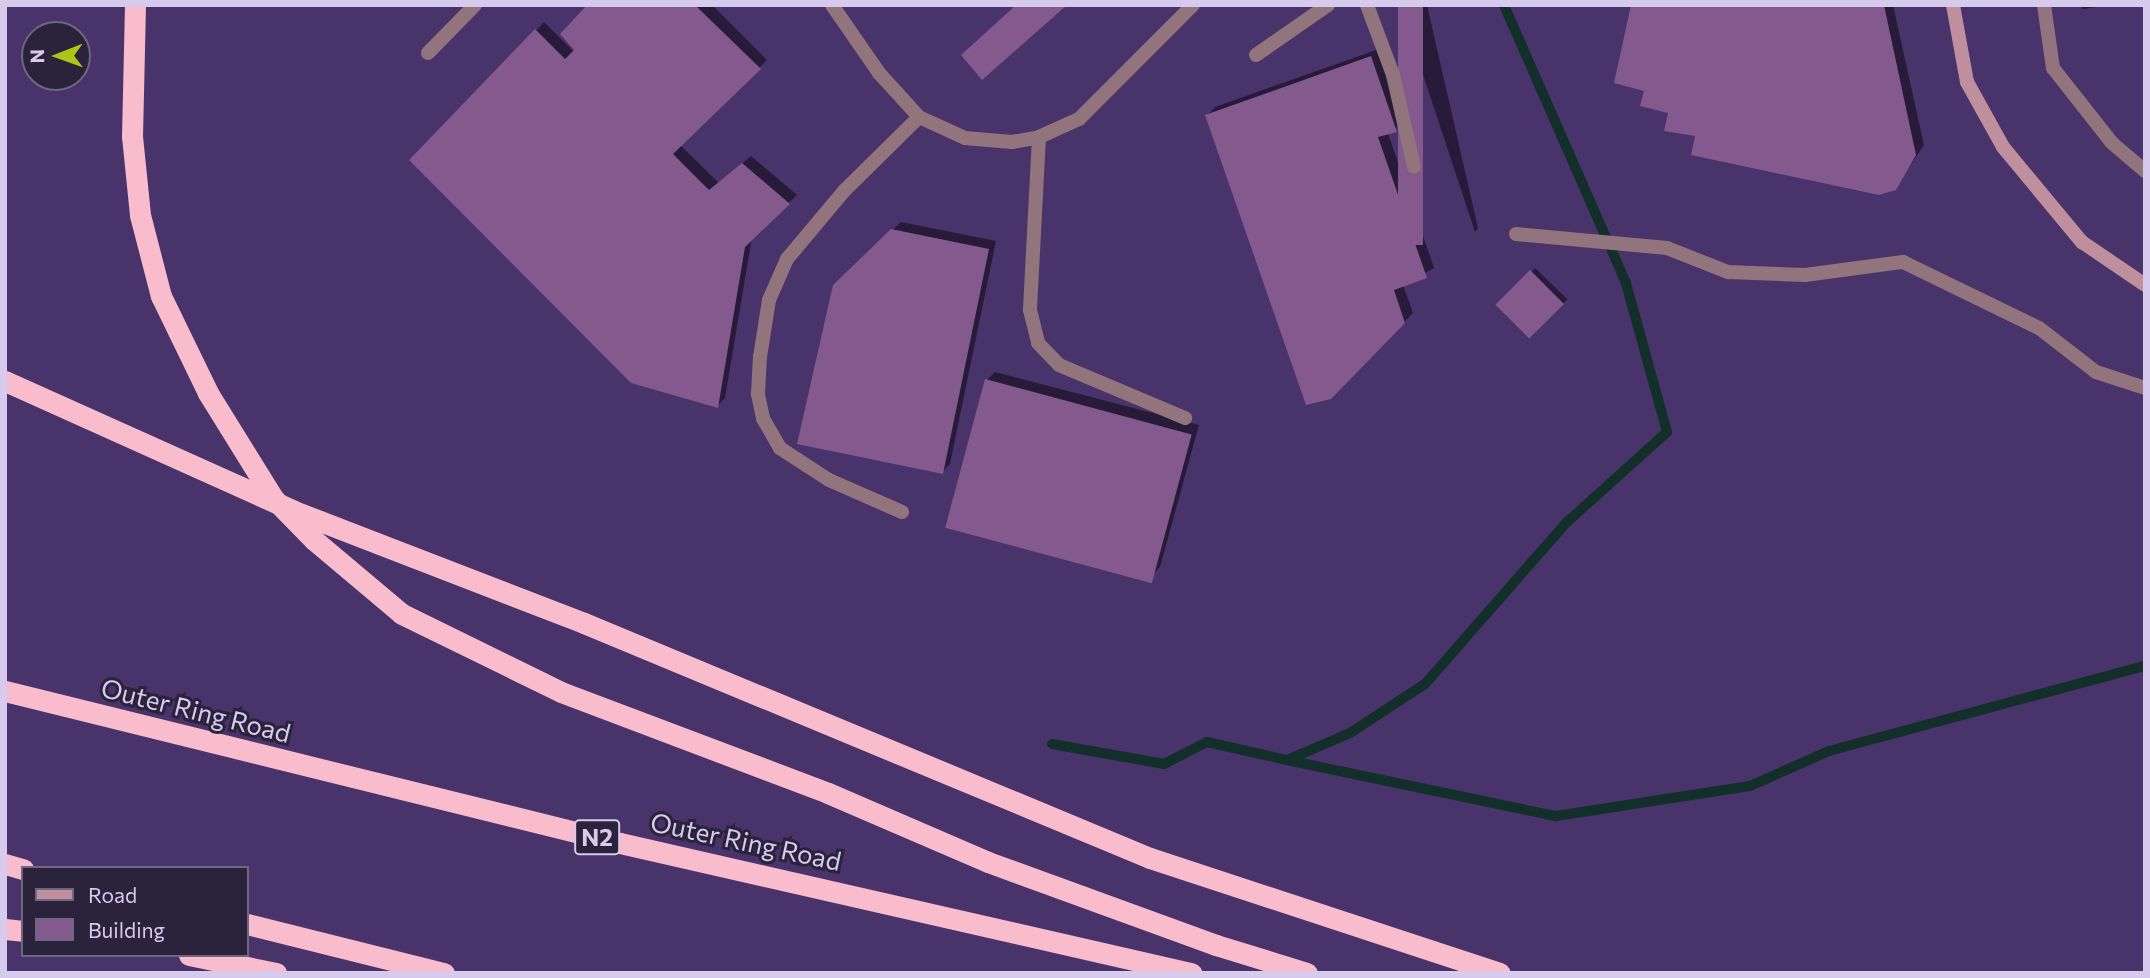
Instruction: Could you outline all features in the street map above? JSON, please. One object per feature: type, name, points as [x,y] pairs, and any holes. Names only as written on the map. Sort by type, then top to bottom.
[{"type":"highway","points":[[135,5],[132,136],[140,215],[161,296],[208,393],[273,498],[314,540],[402,614],[561,692],[828,793],[988,862],[1216,946],[1307,973]]},
{"type":"highway","points":[[5,381],[294,511],[584,623],[1150,858],[1500,973]]},
{"type":"highway","name":"Outer Ring Road","points":[[5,691],[620,843],[1191,973]]},
{"type":"highway","points":[[248,924],[444,973]]},
{"type":"highway","points":[[199,957],[276,973]]},
{"type":"street","points":[[428,53],[475,5]]},
{"type":"street","points":[[832,5],[879,73],[919,117],[940,129],[988,142],[1039,137],[1079,119],[1193,5]]},
{"type":"street","points":[[1256,55],[1328,5]]},
{"type":"street","points":[[1367,5],[1393,75],[1414,167]]},
{"type":"street","points":[[1953,5],[1967,82],[2003,147],[2082,242],[2145,285]]},
{"type":"street","points":[[2044,5],[2053,68],[2112,143],[2145,171]]},
{"type":"street","points":[[902,512],[792,460],[766,425],[759,382],[762,327],[776,279],[787,259],[844,191],[919,117]]},
{"type":"street","points":[[1039,137],[1030,310],[1038,343],[1059,365],[1185,418]]},
{"type":"street","points":[[1516,234],[1667,248],[1728,272],[1805,275],[1903,262],[2039,328],[2095,372],[2145,388]]},
{"type":"building","points":[[587,5],[695,5],[761,69],[673,154],[709,190],[742,163],[790,204],[745,247],[718,408],[631,383],[409,160],[535,29],[565,59],[574,50],[560,34]]},
{"type":"building","points":[[1016,5],[1067,5],[982,80],[961,55]]},
{"type":"building","points":[[1398,5],[1423,5],[1423,245],[1398,245]]},
{"type":"building","points":[[1631,5],[1884,5],[1916,155],[1896,190],[1879,195],[1691,155],[1695,136],[1664,131],[1668,113],[1640,106],[1644,91],[1614,83]]},
{"type":"building","points":[[1371,56],[1397,132],[1378,137],[1427,278],[1394,290],[1405,323],[1331,399],[1306,405],[1205,115]]},
{"type":"building","points":[[891,229],[989,249],[943,474],[797,444],[833,285]]},
{"type":"building","points":[[1530,270],[1564,304],[1529,339],[1495,305]]},
{"type":"building","points":[[985,379],[1192,434],[1152,583],[945,528]]},
{"type":"waterway","points":[[1052,744],[1164,764],[1207,742],[1287,760],[1350,733],[1425,684],[1566,523],[1667,432],[1626,283],[1504,5]]},
{"type":"waterway","points":[[1287,760],[1556,816],[1750,786],[1829,751],[2145,666]]}]
